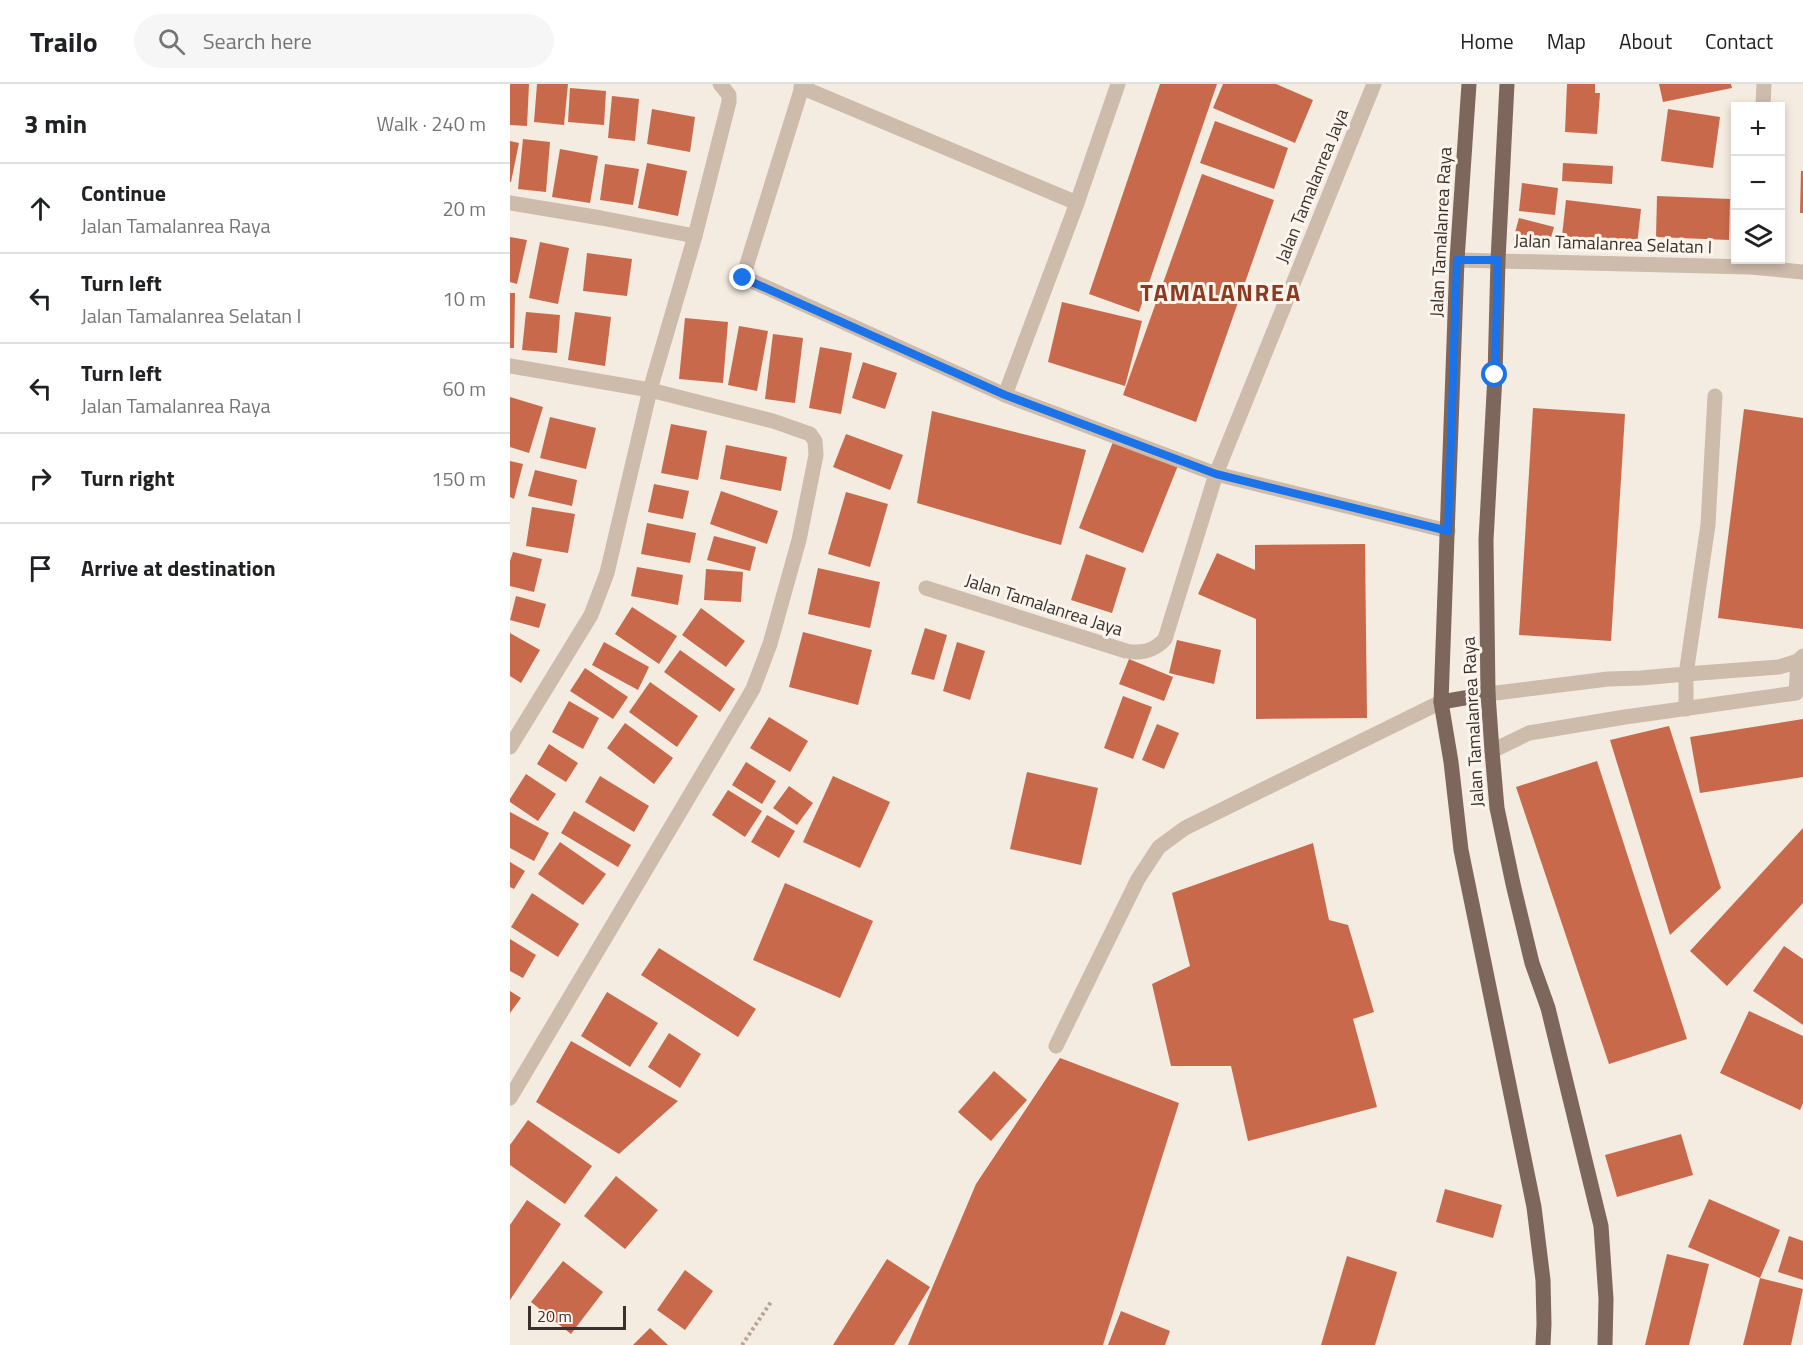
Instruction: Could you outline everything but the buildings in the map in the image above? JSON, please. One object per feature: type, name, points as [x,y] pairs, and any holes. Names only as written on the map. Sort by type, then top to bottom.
[{"type":"main road","name":"Jalan Tamalanrea Raya","points":[[1469,84],[1457,260],[1441,702],[1451,762],[1461,850],[1534,1207],[1543,1280],[1543,1345]]},
{"type":"main road","name":"Jalan Tamalanrea Raya","points":[[1507,84],[1486,540],[1488,694],[1492,751],[1497,808],[1513,884],[1532,963],[1548,1008],[1601,1226],[1606,1299],[1605,1345]]},
{"type":"main road","points":[[1441,702],[1488,694]]},
{"type":"street","points":[[510,747],[591,615],[607,573],[650,390],[695,236],[729,102],[729,95],[720,84]]},
{"type":"street","points":[[1005,395],[1118,84]]},
{"type":"street","name":"Jalan Tamalanrea Jaya","points":[[926,588],[1126,651],[1136,653],[1154,649],[1165,639],[1216,474],[1374,84]]},
{"type":"street","points":[[1762,102],[1764,84]]},
{"type":"street","points":[[1077,202],[802,86],[743,278],[1005,395],[1216,474],[1448,531]]},
{"type":"street","points":[[510,203],[695,236]]},
{"type":"street","name":"Jalan Tamalanrea Selatan I","points":[[1457,260],[1731,263]]},
{"type":"street","name":"Jalan Tamalanrea Selatan I","points":[[1757,264],[1803,272]]},
{"type":"street","points":[[510,366],[650,390],[773,421],[810,434],[815,441],[816,448],[814,469],[799,540],[770,644],[753,689],[510,1098]]},
{"type":"street","points":[[1686,709],[1686,674],[1708,525],[1715,396]]},
{"type":"street","points":[[1488,694],[1608,679],[1779,667],[1800,659],[1796,693],[1529,732],[1492,751]]},
{"type":"street","points":[[1056,1046],[1138,879],[1159,847],[1185,828],[1441,702]]},
{"type":"path","points":[[742,1345],[771,1302]]},
{"type":"district","name":"TAMALANREA","points":[[1221,293]]},
{"type":"route","points":[[743,278],[1005,395],[1216,474],[1448,531],[1457,260],[1498,260],[1495,375]]}]
